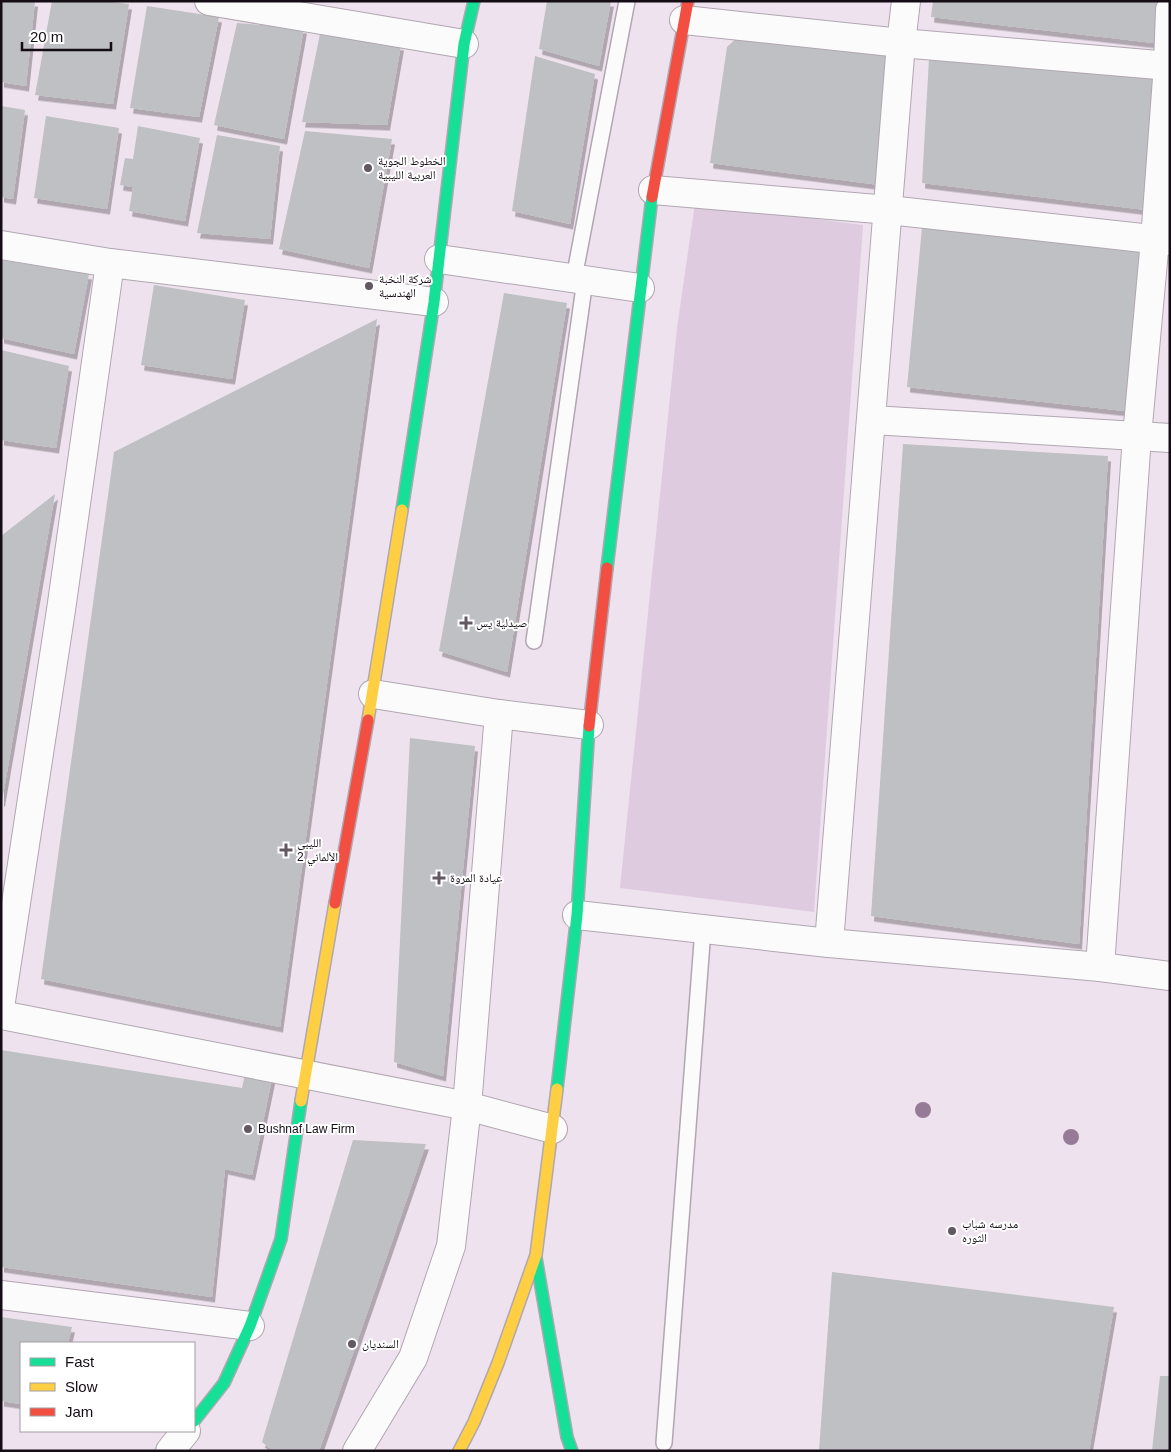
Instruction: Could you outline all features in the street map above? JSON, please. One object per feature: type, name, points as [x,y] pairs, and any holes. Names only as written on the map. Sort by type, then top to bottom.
[{"type":"street","points":[[209,1],[464,44]]},
{"type":"street","points":[[195,1420],[224,1383],[250,1326],[281,1239],[305,1073],[373,694],[434,302],[464,44],[474,1]]},
{"type":"street","points":[[829,942],[906,1]]},
{"type":"street","points":[[1100,967],[1137,436],[1162,240],[1170,10]]},
{"type":"street","points":[[459,1451],[474,1422],[498,1363],[536,1255],[577,915],[589,725],[640,288],[653,190],[686,11],[902,43],[1169,66]]},
{"type":"street","points":[[653,190],[889,210],[1162,240]]},
{"type":"street","points":[[1,245],[110,263],[434,302]]},
{"type":"street","points":[[440,259],[640,288]]},
{"type":"street","points":[[1,1000],[61,610],[110,263]]},
{"type":"street","points":[[872,420],[1170,438]]},
{"type":"street","points":[[373,694],[499,714],[589,725]]},
{"type":"street","points":[[356,1451],[413,1358],[451,1246],[467,1106],[499,714]]},
{"type":"street","points":[[577,915],[829,942],[1100,967],[1170,976]]},
{"type":"street","points":[[1,1014],[467,1106],[552,1129]]},
{"type":"street","points":[[536,1255],[556,1378],[567,1437],[572,1451]]},
{"type":"street","points":[[1,1295],[250,1326]]},
{"type":"street","points":[[170,1451],[185,1432]]},
{"type":"lane","points":[[534,641],[580,279],[626,1]]},
{"type":"lane","points":[[664,1443],[703,929]]},
{"type":"shaded area","points":[[695,203],[863,225],[814,912],[620,888],[677,328]]},
{"type":"building","points":[[1,1],[35,1],[26,86],[1,82]]},
{"type":"building","points":[[52,1],[104,1],[129,4],[113,104],[35,95]]},
{"type":"building","points":[[547,1],[611,1],[599,66],[539,49]]},
{"type":"building","points":[[933,1],[1157,1],[1154,43],[931,17]]},
{"type":"building","points":[[147,6],[219,17],[199,117],[130,108]]},
{"type":"building","points":[[237,23],[304,28],[284,139],[214,125]]},
{"type":"building","points":[[320,34],[401,45],[387,125],[302,122]]},
{"type":"building","points":[[741,34],[889,53],[880,185],[710,163],[727,47]]},
{"type":"building","points":[[535,56],[595,74],[570,224],[512,211]]},
{"type":"building","points":[[929,59],[1154,76],[1146,210],[922,183]]},
{"type":"building","points":[[1,106],[25,110],[13,199],[1,197]]},
{"type":"building","points":[[46,116],[119,128],[107,209],[34,198]]},
{"type":"building","points":[[138,126],[200,138],[185,221],[129,211],[133,187],[120,185],[125,158],[133,159]]},
{"type":"building","points":[[305,131],[392,139],[369,268],[279,249]]},
{"type":"building","points":[[217,135],[280,146],[270,239],[197,233]]},
{"type":"building","points":[[922,228],[1145,251],[1125,411],[907,387]]},
{"type":"building","points":[[1,260],[89,274],[74,354],[1,338]]},
{"type":"building","points":[[154,285],[245,300],[232,379],[141,365]]},
{"type":"building","points":[[504,293],[567,303],[507,672],[439,651]]},
{"type":"building","points":[[377,319],[280,1027],[41,979],[114,452]]},
{"type":"building","points":[[1,350],[69,366],[56,448],[1,440]]},
{"type":"building","points":[[903,444],[1108,456],[1079,944],[871,916]]},
{"type":"building","points":[[55,494],[2,801],[1,801],[1,536]]},
{"type":"building","points":[[410,738],[475,746],[443,1076],[394,1062]]},
{"type":"building","points":[[1,1050],[242,1088],[246,1069],[273,1074],[252,1175],[225,1169],[212,1297],[1,1267]]},
{"type":"building","points":[[353,1140],[426,1144],[319,1451],[273,1451],[262,1442]]},
{"type":"building","points":[[832,1272],[1114,1307],[1089,1451],[819,1451]]},
{"type":"building","points":[[1,1317],[72,1327],[68,1342],[20,1342],[20,1404],[1,1401]]},
{"type":"building","points":[[1160,1376],[1170,1376],[1170,1451],[1152,1451]]},
{"type":"traffic: fast","points":[[402,510],[434,302],[464,44],[474,1]]},
{"type":"traffic: fast","points":[[607,568],[652,197]]},
{"type":"traffic: fast","points":[[557,1089],[577,915],[589,726]]},
{"type":"traffic: fast","points":[[195,1420],[224,1383],[250,1326],[281,1239],[301,1101]]},
{"type":"traffic: fast","points":[[536,1258],[567,1437],[572,1451]]},
{"type":"traffic: slow","points":[[368,720],[402,510]]},
{"type":"traffic: slow","points":[[301,1101],[335,903]]},
{"type":"traffic: slow","points":[[459,1451],[474,1422],[498,1363],[536,1255],[557,1089]]},
{"type":"traffic: jam","points":[[652,197],[688,1]]},
{"type":"traffic: jam","points":[[589,726],[607,568]]},
{"type":"traffic: jam","points":[[335,903],[368,720]]},
{"type":"place","name":"الخطوط الجوية العربية الليبية","points":[[368,168]]},
{"type":"place","name":"شركة النخبة الهندسية","points":[[369,286]]},
{"type":"place","name":"صيدلية يس","points":[[466,623]]},
{"type":"place","name":"الليبي الألماني 2","points":[[286,850]]},
{"type":"place","name":"عيادة المروة","points":[[439,878]]},
{"type":"place","name":"Bushnaf Law Firm","points":[[248,1129]]},
{"type":"place","name":"مدرسه شباب الثوره","points":[[952,1231]]},
{"type":"place","name":"السنديان","points":[[352,1344]]}]
